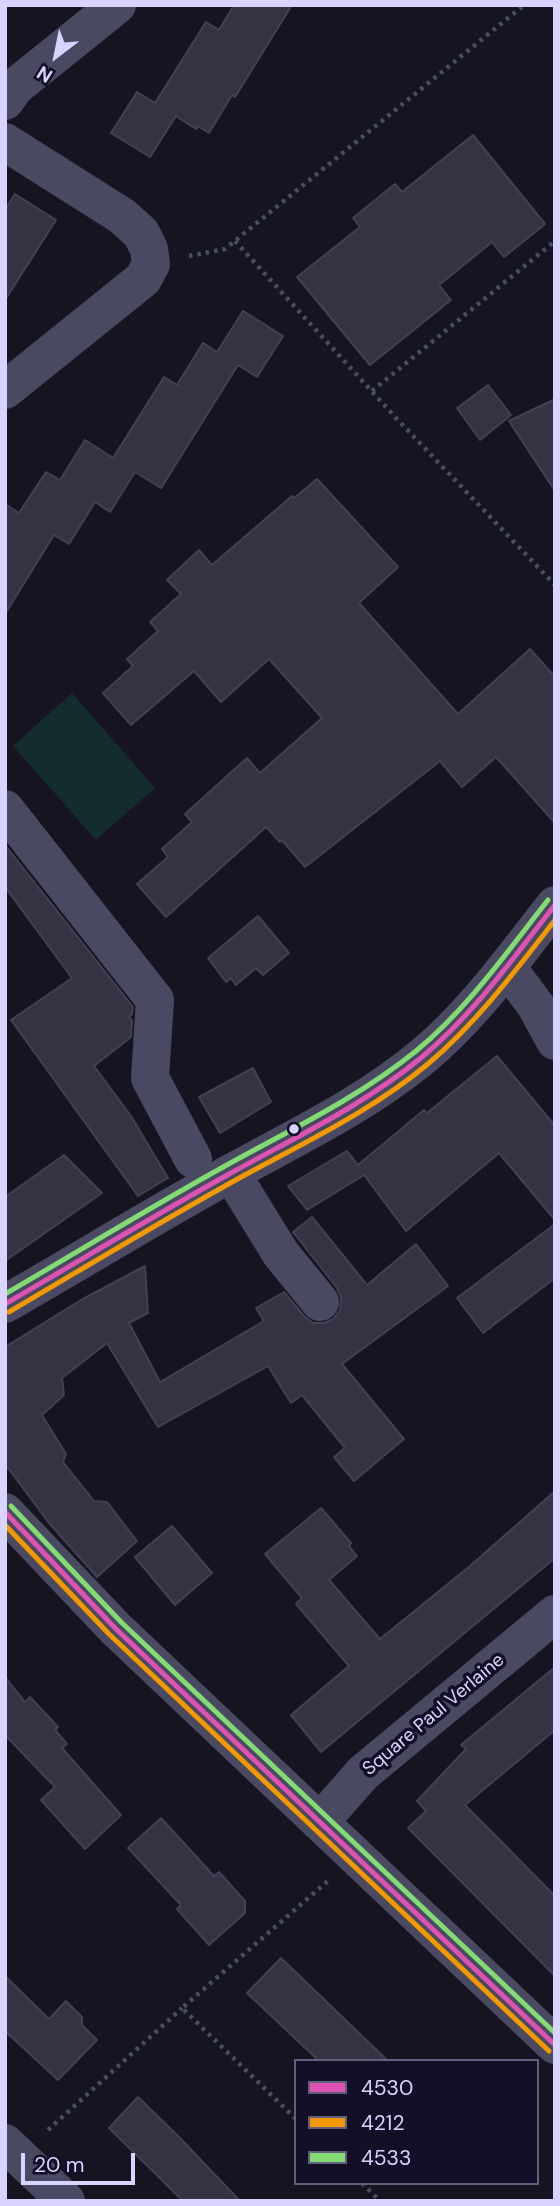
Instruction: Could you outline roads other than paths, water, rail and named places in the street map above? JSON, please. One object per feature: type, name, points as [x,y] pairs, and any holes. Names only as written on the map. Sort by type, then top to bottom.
[{"type":"street","points":[[5,101],[15,87],[117,5]]},
{"type":"street","points":[[5,142],[121,216],[141,233],[149,249],[151,264],[143,279],[5,390]]},
{"type":"street","points":[[5,808],[155,1000],[150,1078],[193,1159]]},
{"type":"street","points":[[5,1304],[231,1172],[309,1132],[374,1093],[422,1057],[466,1016],[555,905]]},
{"type":"street","points":[[507,967],[536,1006],[555,1041]]},
{"type":"street","points":[[231,1172],[281,1254],[320,1302]]},
{"type":"street","points":[[5,1512],[115,1628],[356,1857],[552,2038]]},
{"type":"street","name":"Square Paul Verlaine","points":[[320,1822],[363,1773],[555,1614]]},
{"type":"street","points":[[12,2150],[66,2201]]}]
